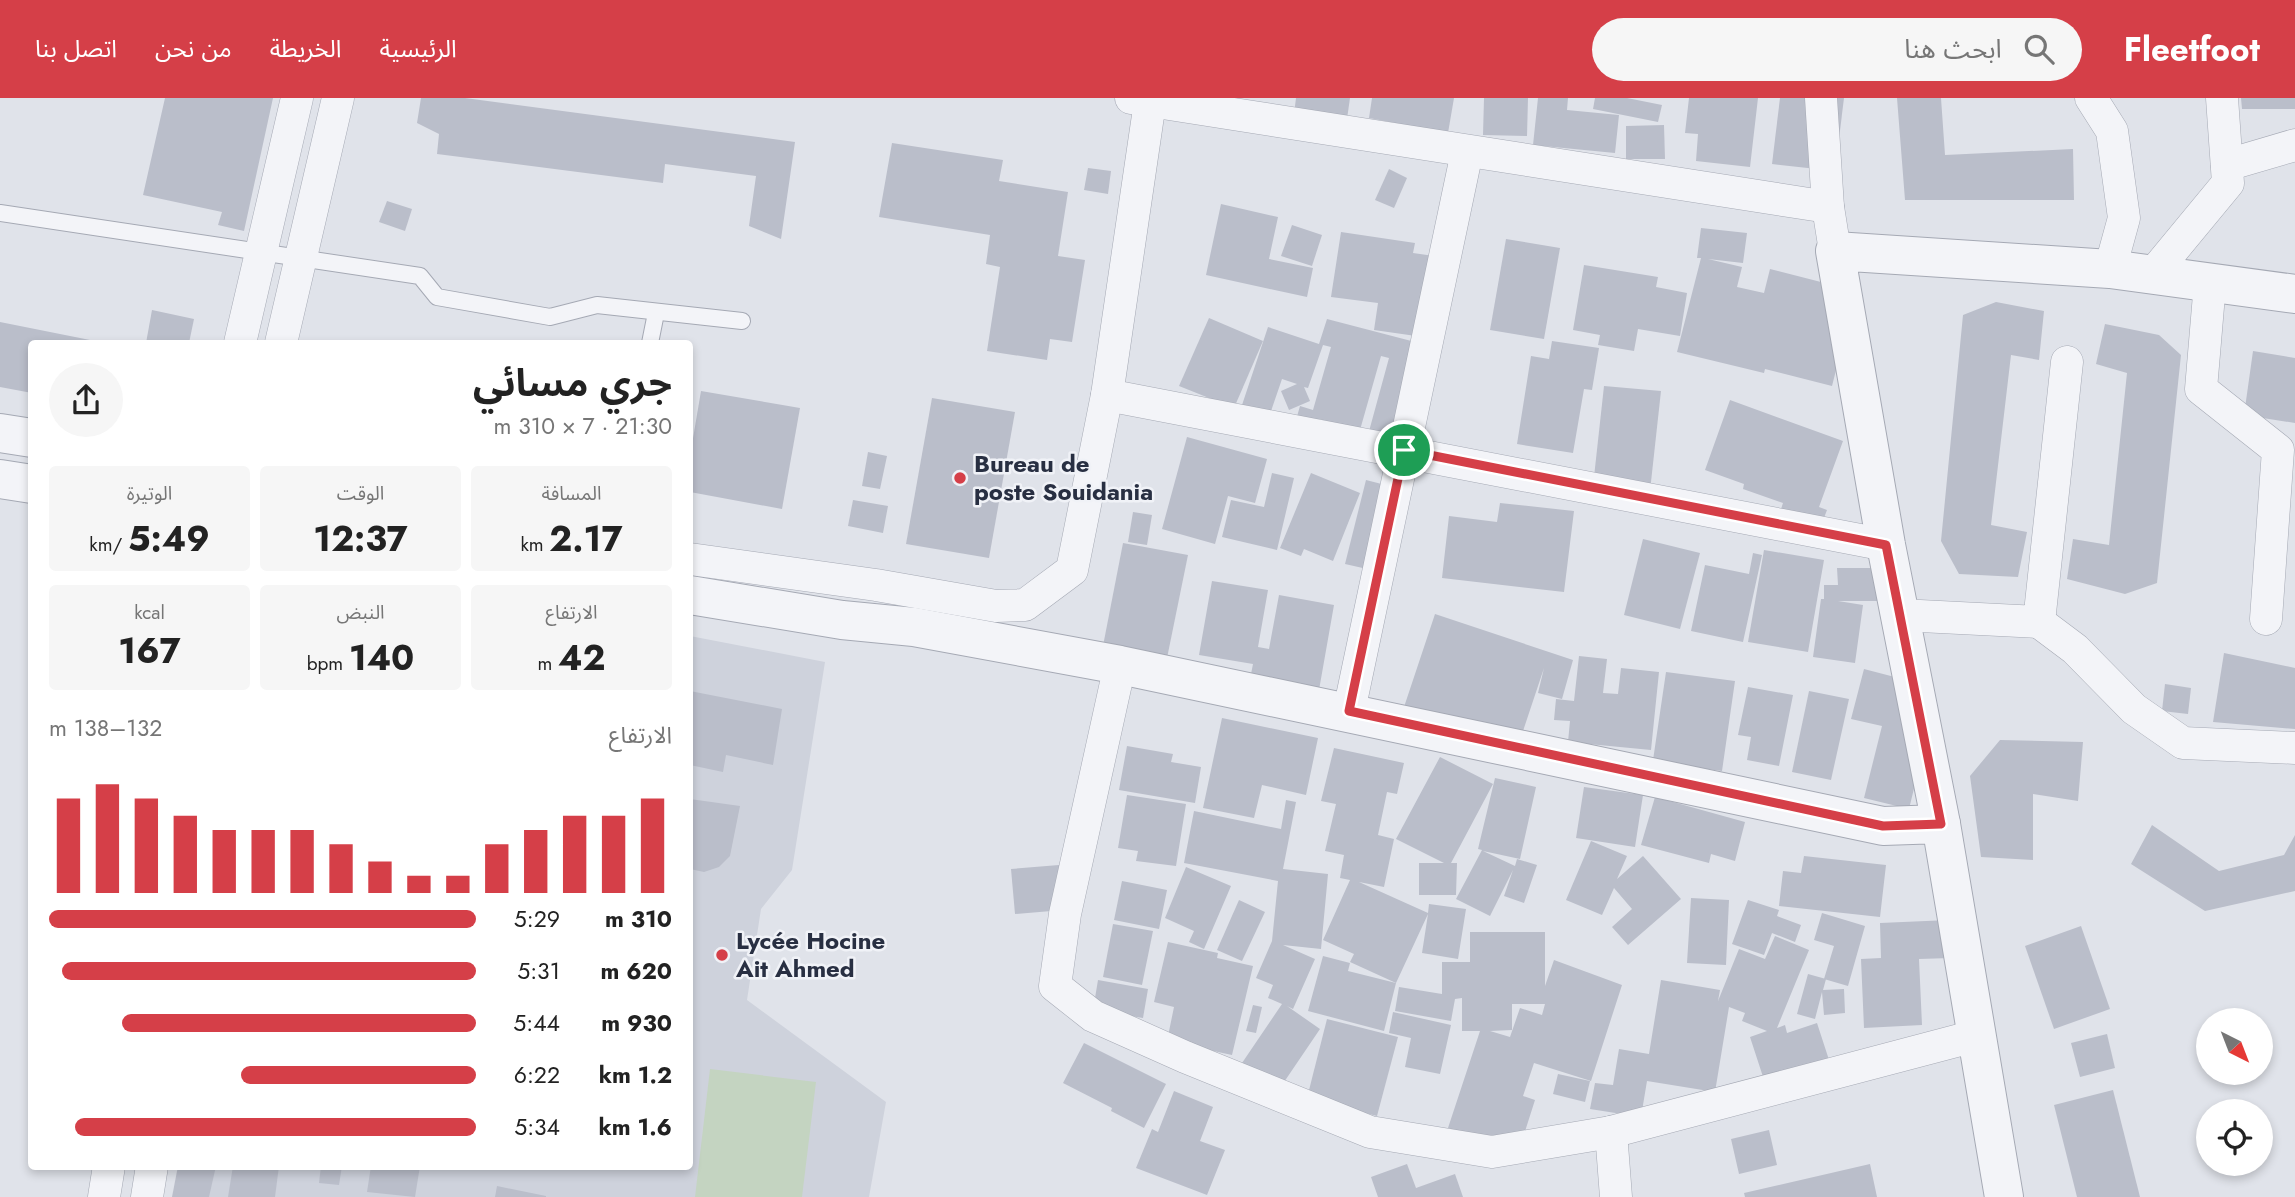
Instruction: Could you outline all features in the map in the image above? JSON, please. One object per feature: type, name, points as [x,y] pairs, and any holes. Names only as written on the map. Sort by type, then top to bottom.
[{"type":"street","points":[[241,340],[297,98]]},
{"type":"street","points":[[282,340],[338,98]]},
{"type":"street","points":[[1821,98],[1828,207],[1835,251],[1886,545],[1941,824],[2004,1197]]},
{"type":"street","points":[[2091,98],[2112,131],[2124,218],[2110,269]]},
{"type":"street","points":[[2152,275],[2228,183],[2222,98]]},
{"type":"street","points":[[693,559],[876,584],[996,606],[1025,605],[1072,570],[1107,396],[1139,100],[1202,104],[1467,152],[1828,207]]},
{"type":"street","points":[[2227,165],[2295,145]]},
{"type":"street","points":[[1349,711],[1467,152]]},
{"type":"street","points":[[1835,251],[2110,269],[2295,294]]},
{"type":"street","points":[[2210,283],[2201,388],[2278,450],[2266,619]]},
{"type":"street","points":[[2039,622],[2067,362]]},
{"type":"street","points":[[1107,396],[1404,450],[1886,545]]},
{"type":"street","points":[[0,433],[28,438]]},
{"type":"street","points":[[0,479],[28,483]]},
{"type":"street","points":[[693,595],[842,620],[914,627],[1121,665],[1349,711],[1883,826],[1941,824]]},
{"type":"street","points":[[1900,615],[2039,622],[2075,649],[2134,709],[2183,743],[2295,748]]},
{"type":"street","points":[[1121,665],[1065,914],[1055,986],[1093,1016],[1185,1057],[1370,1132],[1492,1152],[1611,1132],[1975,1036]]},
{"type":"street","points":[[1611,1132],[1616,1197]]},
{"type":"street","points":[[104,1197],[108,1170]]},
{"type":"street","points":[[147,1197],[151,1170]]},
{"type":"lane","points":[[0,213],[263,250],[420,276],[437,297],[550,317],[597,305],[742,321]]},
{"type":"lane","points":[[651,340],[656,313]]},
{"type":"shaded area","name":"Lycée Hocine Ait Ahmed","points":[[693,637],[825,662],[792,870],[761,909],[747,1000],[886,1102],[869,1197],[198,1197],[202,1170],[693,1170]]},
{"type":"green space","points":[[710,1069],[816,1082],[802,1197],[695,1197]]},
{"type":"building","points":[[165,98],[273,98],[244,231],[218,225],[222,212],[143,195]]},
{"type":"building","points":[[421,98],[465,98],[795,142],[781,239],[749,226],[756,176],[665,164],[663,183],[437,154],[439,134],[417,123]]},
{"type":"building","points":[[1296,98],[1350,98],[1347,119],[1294,114]]},
{"type":"building","points":[[1372,98],[1454,98],[1448,133],[1369,118]]},
{"type":"building","points":[[1484,98],[1528,98],[1527,136],[1483,135]]},
{"type":"building","points":[[1538,98],[1568,98],[1567,110],[1619,115],[1615,153],[1533,145]]},
{"type":"building","points":[[1595,98],[1627,98],[1662,105],[1658,122],[1593,109]]},
{"type":"building","points":[[1689,98],[1758,98],[1750,167],[1696,161],[1698,134],[1685,133]]},
{"type":"building","points":[[1780,98],[1844,98],[1835,171],[1772,164]]},
{"type":"building","points":[[1897,98],[1941,98],[1945,155],[2073,149],[2074,200],[1905,200]]},
{"type":"building","points":[[2241,98],[2295,98],[2295,109],[2242,109]]},
{"type":"building","points":[[1664,125],[1665,159],[1626,159],[1626,126]]},
{"type":"building","points":[[892,143],[1003,160],[999,181],[1068,192],[1058,256],[1085,260],[1072,342],[1050,339],[1047,360],[987,351],[1000,267],[986,264],[990,235],[879,217]]},
{"type":"building","points":[[1088,168],[1111,171],[1108,194],[1084,190]]},
{"type":"building","points":[[1389,169],[1407,178],[1394,208],[1375,200]]},
{"type":"building","points":[[387,201],[412,209],[405,231],[379,222]]},
{"type":"building","points":[[1221,204],[1278,217],[1269,259],[1313,268],[1307,297],[1206,275]]},
{"type":"building","points":[[1292,225],[1322,235],[1312,266],[1281,256]]},
{"type":"building","points":[[1701,228],[1747,233],[1743,263],[1708,259],[1742,267],[1737,287],[1764,293],[1770,269],[1856,291],[1832,386],[1765,369],[1764,373],[1677,352],[1701,258],[1697,258]]},
{"type":"building","points":[[1341,232],[1415,243],[1413,253],[1448,258],[1416,336],[1374,330],[1378,303],[1331,297]]},
{"type":"building","points":[[1506,239],[1560,248],[1544,339],[1490,330]]},
{"type":"building","points":[[1584,265],[1658,277],[1656,287],[1687,293],[1680,336],[1638,329],[1634,351],[1598,345],[1600,335],[1573,330]]},
{"type":"building","points":[[1996,302],[2044,311],[2039,360],[2011,355],[1991,525],[2027,532],[2018,577],[1959,574],[1941,541],[1963,315]]},
{"type":"building","points":[[152,310],[194,319],[190,340],[147,340]]},
{"type":"building","points":[[1209,318],[1263,341],[1234,408],[1179,386]]},
{"type":"building","points":[[1327,319],[1442,349],[1415,448],[1368,435],[1389,358],[1381,356],[1360,430],[1319,419],[1315,433],[1294,427],[1300,406],[1313,410],[1331,347],[1323,345],[1308,388],[1304,387],[1310,401],[1289,410],[1281,391],[1297,384],[1282,379],[1269,417],[1241,408],[1268,327],[1319,344]]},
{"type":"building","points":[[0,322],[90,340],[28,340],[28,392],[0,387]]},
{"type":"building","points":[[2105,324],[2159,335],[2181,355],[2157,583],[2125,594],[2067,579],[2073,539],[2109,545],[2127,373],[2096,364]]},
{"type":"building","points":[[1552,341],[1599,348],[1592,390],[1584,389],[1573,453],[1517,444],[1531,356],[1549,359]]},
{"type":"building","points":[[2253,351],[2295,358],[2295,423],[2244,415]]},
{"type":"building","points":[[1604,386],[1661,391],[1650,491],[1593,486]]},
{"type":"building","points":[[701,391],[800,408],[782,509],[693,493],[693,438]]},
{"type":"building","name":"Bureau de poste Souidania","points":[[932,398],[1015,412],[989,558],[906,544]]},
{"type":"building","points":[[1730,400],[1843,441],[1819,507],[1827,510],[1822,523],[1781,509],[1783,503],[1743,489],[1744,484],[1705,470]]},
{"type":"building","points":[[1187,437],[1267,459],[1255,503],[1228,496],[1215,544],[1162,529]]},
{"type":"building","points":[[868,452],[887,456],[880,489],[862,486]]},
{"type":"building","points":[[1272,473],[1294,478],[1277,550],[1222,537],[1231,500],[1264,507]]},
{"type":"building","points":[[1311,473],[1360,493],[1333,561],[1304,549],[1301,556],[1280,548]]},
{"type":"building","points":[[1366,480],[1405,490],[1385,573],[1345,564]]},
{"type":"building","points":[[853,500],[888,506],[883,533],[848,526]]},
{"type":"building","points":[[1500,503],[1574,511],[1564,592],[1442,578],[1449,516],[1497,522]]},
{"type":"building","points":[[1133,512],[1152,515],[1147,545],[1128,542]]},
{"type":"building","points":[[1643,539],[1700,553],[1680,629],[1624,615]]},
{"type":"building","points":[[1123,543],[1188,555],[1166,663],[1102,651]]},
{"type":"building","points":[[1764,550],[1824,560],[1808,652],[1748,642]]},
{"type":"building","points":[[1753,553],[1762,555],[1743,642],[1691,631],[1705,565],[1749,574]]},
{"type":"building","points":[[1837,568],[1877,568],[1877,601],[1838,601],[1863,605],[1855,663],[1813,657],[1821,599],[1824,599],[1824,585],[1838,585]]},
{"type":"building","points":[[1212,581],[1268,590],[1258,647],[1269,649],[1279,595],[1334,605],[1319,690],[1250,679],[1253,664],[1199,655]]},
{"type":"building","points":[[1435,614],[1573,660],[1562,699],[1538,693],[1544,668],[1520,740],[1403,710]]},
{"type":"building","points":[[2224,653],[2295,668],[2295,729],[2213,722]]},
{"type":"building","points":[[1579,656],[1607,659],[1603,693],[1618,694],[1621,668],[1659,672],[1651,750],[1568,742],[1570,721],[1554,720],[1556,699],[1574,701]]},
{"type":"building","points":[[1864,669],[1910,681],[1900,719],[1929,727],[1909,809],[1864,798],[1882,726],[1851,719]]},
{"type":"building","points":[[1666,672],[1735,681],[1722,771],[1676,765],[1652,767]]},
{"type":"building","points":[[2165,684],[2191,688],[2188,714],[2162,711]]},
{"type":"building","points":[[1748,687],[1793,695],[1779,766],[1747,760],[1751,737],[1738,735]]},
{"type":"building","points":[[1809,691],[1849,699],[1831,780],[1792,772]]},
{"type":"building","points":[[693,692],[782,709],[773,765],[726,755],[723,772],[693,766]]},
{"type":"building","points":[[1222,718],[1318,738],[1306,795],[1262,785],[1254,818],[1203,808]]},
{"type":"building","points":[[2000,740],[2083,742],[2078,801],[2033,794],[2033,860],[1981,857],[1970,776]]},
{"type":"building","points":[[1127,746],[1173,754],[1171,762],[1201,767],[1195,803],[1119,790]]},
{"type":"building","points":[[1334,748],[1404,763],[1397,794],[1387,792],[1378,835],[1394,839],[1384,887],[1359,882],[1428,913],[1429,904],[1466,909],[1458,959],[1422,953],[1428,914],[1396,983],[1350,962],[1354,954],[1323,940],[1350,880],[1340,878],[1344,855],[1325,851],[1336,804],[1321,801]]},
{"type":"building","points":[[1440,757],[1493,784],[1451,863],[1457,863],[1456,895],[1419,895],[1419,863],[1444,863],[1396,839]]},
{"type":"building","points":[[1495,778],[1536,787],[1520,859],[1483,851],[1515,866],[1517,859],[1537,865],[1524,903],[1504,896],[1513,870],[1490,916],[1456,899],[1482,850],[1478,849]]},
{"type":"building","points":[[1584,787],[1643,795],[1635,847],[1576,838]]},
{"type":"building","points":[[1127,795],[1186,804],[1176,866],[1136,861],[1138,851],[1118,848]]},
{"type":"building","points":[[1655,797],[1745,822],[1735,861],[1711,854],[1709,863],[1641,845]]},
{"type":"building","points":[[693,799],[740,806],[730,856],[719,867],[704,872],[693,870]]},
{"type":"building","points":[[1286,800],[1296,802],[1283,869],[1328,874],[1321,949],[1283,945],[1315,959],[1293,1009],[1287,1006],[1320,1029],[1280,1088],[1242,1063],[1282,1004],[1268,998],[1273,985],[1256,978],[1272,941],[1278,881],[1184,863],[1194,811],[1281,829]]},
{"type":"building","points":[[2152,825],[2219,871],[2284,855],[2295,835],[2295,891],[2205,911],[2131,864]]},
{"type":"building","points":[[1591,841],[1627,856],[1617,879],[1643,856],[1681,899],[1628,945],[1612,927],[1632,909],[1614,888],[1602,915],[1566,900]]},
{"type":"building","points":[[1804,856],[1886,865],[1880,917],[1779,906],[1783,871],[1801,873]]},
{"type":"building","points":[[1059,865],[1063,910],[1015,914],[1011,869]]},
{"type":"building","points":[[1186,867],[1231,886],[1204,949],[1189,942],[1194,931],[1165,918]]},
{"type":"building","points":[[1122,881],[1167,890],[1159,929],[1114,920]]},
{"type":"building","points":[[1691,898],[1729,900],[1726,965],[1687,963]]},
{"type":"building","points":[[1239,900],[1265,912],[1242,961],[1217,950]]},
{"type":"building","points":[[1748,900],[1779,910],[1777,916],[1801,925],[1795,942],[1772,933],[1764,955],[1732,944]]},
{"type":"building","points":[[1822,913],[1865,926],[1848,986],[1824,979],[1834,946],[1814,940]]},
{"type":"building","points":[[1949,920],[1951,958],[1919,959],[1922,1025],[1864,1028],[1861,959],[1881,958],[1880,923]]},
{"type":"building","points":[[1113,924],[1153,931],[1142,985],[1103,977]]},
{"type":"building","points":[[2081,926],[2110,1009],[2054,1029],[2025,946]]},
{"type":"building","points":[[1470,932],[1545,932],[1545,986],[1554,960],[1622,985],[1591,1081],[1534,1063],[1523,1096],[1535,1100],[1519,1150],[1448,1128],[1480,1031],[1462,1031],[1462,998],[1455,999],[1451,1021],[1395,1011],[1399,987],[1442,994],[1442,962],[1470,962]],"holes":[[[1512,1004],[1545,1004],[1542,1015],[1520,1008],[1510,1037],[1490,1031],[1512,1030]]]},
{"type":"building","points":[[1775,936],[1809,950],[1777,1028],[1785,1025],[1787,1033],[1817,1023],[1830,1063],[1766,1086],[1750,1037],[1767,1031],[1742,1021],[1745,1013],[1729,1007],[1715,1092],[1647,1081],[1641,1117],[1590,1109],[1595,1083],[1613,1085],[1619,1049],[1649,1054],[1661,980],[1720,990],[1718,1001],[1739,949],[1765,959]]},
{"type":"building","points":[[1168,942],[1218,953],[1217,958],[1253,966],[1232,1055],[1167,1041],[1174,1007],[1154,1002]]},
{"type":"building","points":[[1323,956],[1350,963],[1348,971],[1396,983],[1384,1031],[1308,1011]]},
{"type":"building","points":[[1808,974],[1826,979],[1823,990],[1844,989],[1845,1013],[1824,1015],[1822,992],[1815,1019],[1797,1014]]},
{"type":"building","points":[[1098,980],[1148,989],[1143,1018],[1093,1010]]},
{"type":"building","points":[[1253,1005],[1262,1007],[1256,1033],[1246,1031]]},
{"type":"building","points":[[1393,1012],[1451,1025],[1440,1074],[1405,1067],[1411,1038],[1389,1033]]},
{"type":"building","points":[[1327,1019],[1398,1037],[1377,1116],[1307,1098]]},
{"type":"building","points":[[2107,1034],[2115,1068],[2080,1077],[2071,1043]]},
{"type":"building","points":[[1084,1043],[1166,1084],[1144,1128],[1063,1083]]},
{"type":"building","points":[[1558,1074],[1590,1081],[1585,1102],[1553,1094]]},
{"type":"building","points":[[2113,1090],[2140,1197],[2077,1197],[2054,1105]]},
{"type":"building","points":[[1174,1091],[1213,1107],[1200,1141],[1225,1150],[1207,1195],[1136,1168],[1152,1129],[1158,1132]]},
{"type":"building","points":[[1769,1130],[1777,1165],[1739,1174],[1731,1139]]},
{"type":"building","points":[[1407,1164],[1416,1188],[1455,1174],[1463,1197],[1378,1197],[1371,1177]]},
{"type":"building","points":[[1870,1164],[1877,1197],[1745,1197],[1744,1193]]},
{"type":"building","points":[[177,1170],[215,1170],[209,1197],[172,1197]]},
{"type":"building","points":[[232,1170],[278,1170],[275,1197],[228,1197]]},
{"type":"building","points":[[321,1170],[341,1170],[339,1185],[319,1183]]},
{"type":"building","points":[[370,1170],[419,1170],[415,1197],[367,1192]]},
{"type":"building","points":[[497,1186],[546,1196],[546,1197],[495,1197]]},
{"type":"place","name":"Bureau de poste Souidania","points":[[960,478]]},
{"type":"place","name":"Lycée Hocine Ait Ahmed","points":[[722,955]]},
{"type":"route","points":[[1404,450],[1886,545],[1941,824],[1883,826],[1349,711],[1404,450]]}]
